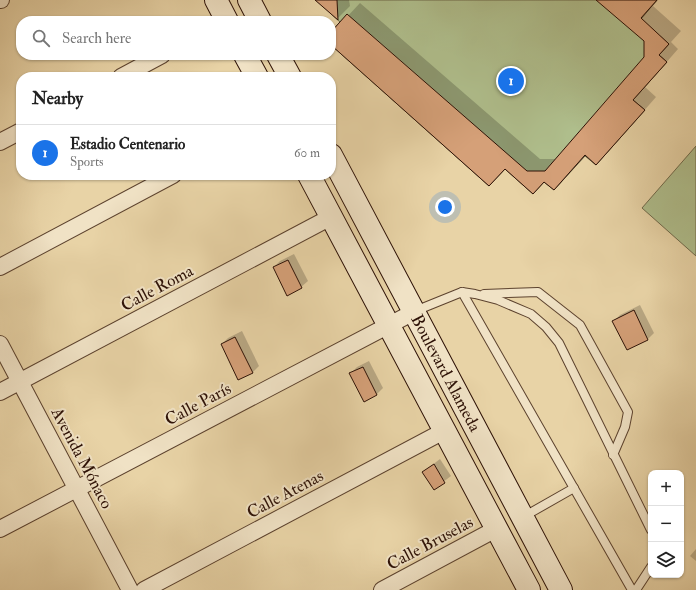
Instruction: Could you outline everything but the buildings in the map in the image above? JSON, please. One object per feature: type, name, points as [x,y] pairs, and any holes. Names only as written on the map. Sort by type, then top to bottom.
[{"type":"street","points":[[216,0],[224,16]]},
{"type":"street","points":[[249,0],[257,16]]},
{"type":"street","points":[[130,72],[153,60]]},
{"type":"street","points":[[248,60],[254,72]]},
{"type":"street","points":[[281,60],[287,72]]},
{"type":"street","points":[[0,142],[16,134]]},
{"type":"street","name":"Boulevard Alameda","points":[[336,164],[561,590]]},
{"type":"street","points":[[0,267],[164,180]]},
{"type":"street","name":"Boulevard Alameda","points":[[312,180],[529,590]]},
{"type":"street","name":"Calle Roma","points":[[0,392],[331,217]]},
{"type":"street","name":"Calle París","points":[[0,529],[414,312]]},
{"type":"street","name":"Avenida Mónaco","points":[[0,344],[130,590]]},
{"type":"street","name":"Calle Atenas","points":[[144,590],[444,431]]},
{"type":"street","name":"Calle Bruselas","points":[[382,590],[496,529]]},
{"type":"lane","points":[[462,292],[632,590]]},
{"type":"lane","points":[[414,312],[462,292],[498,300],[530,314],[546,327],[559,344],[648,524]]},
{"type":"lane","points":[[475,294],[538,292],[580,325],[628,412],[625,428],[613,455]]},
{"type":"lane","points":[[522,517],[574,488]]},
{"type":"lane","points":[[636,590],[648,572]]},
{"type":"green space","points":[[316,0],[657,0],[641,19],[669,44],[659,55],[667,62],[633,100],[645,110],[596,165],[585,156],[554,190],[544,182],[533,194],[505,169],[489,186],[336,49],[336,26],[340,22],[336,18],[336,16],[333,16]]},
{"type":"green space","points":[[696,146],[696,256],[642,208]]},
{"type":"place","name":"Estadio Centenario","points":[[511,81]]}]
